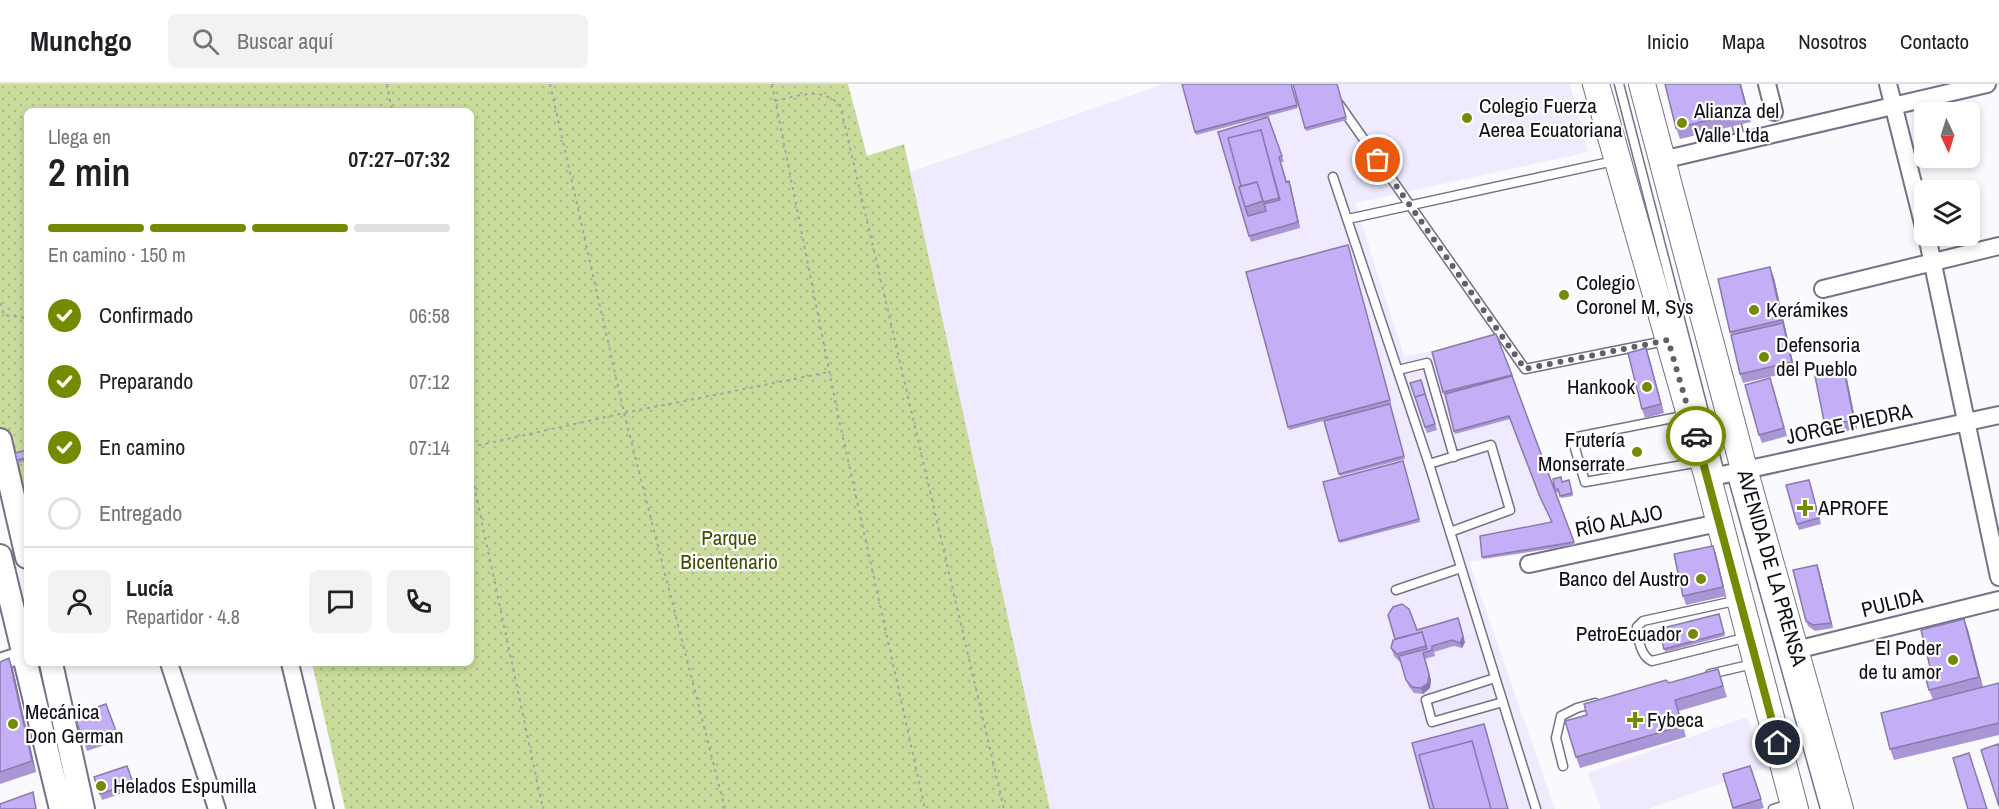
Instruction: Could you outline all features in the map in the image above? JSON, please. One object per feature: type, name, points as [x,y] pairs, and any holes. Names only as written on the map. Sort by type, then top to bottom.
[{"type":"main road","name":"AVENIDA DE LA PRENSA","points":[[1596,84],[1690,414],[1721,471],[1796,650],[1840,809]]},
{"type":"main road","name":"AVENIDA DE LA PRENSA","points":[[1642,84],[1662,160],[1721,471],[1718,523],[1756,663],[1787,807]]},
{"type":"street","points":[[1767,84],[1774,112]]},
{"type":"street","points":[[1888,84],[1914,187]]},
{"type":"street","points":[[1662,160],[1893,104],[1987,84]]},
{"type":"street","points":[[1929,246],[1999,577]]},
{"type":"street","points":[[1823,289],[1999,246]]},
{"type":"street","name":"JORGE PIEDRA","points":[[1721,471],[1999,415]]},
{"type":"street","points":[[0,440],[24,544]]},
{"type":"street","name":"RÍO ALAJO","points":[[1528,564],[1718,523]]},
{"type":"street","points":[[0,556],[24,646]]},
{"type":"street","name":"PULIDA","points":[[1796,650],[1999,600]]},
{"type":"street","points":[[0,662],[24,654]]},
{"type":"street","points":[[29,666],[61,809]]},
{"type":"street","points":[[52,666],[83,809]]},
{"type":"street","points":[[170,666],[217,809]]},
{"type":"street","points":[[291,666],[320,808]]},
{"type":"lane","points":[[1619,84],[1721,471],[1825,809]]},
{"type":"lane","points":[[1332,93],[1525,369],[1668,340]]},
{"type":"lane","points":[[1731,105],[1741,141]]},
{"type":"lane","points":[[1348,219],[1618,160]]},
{"type":"lane","points":[[1333,177],[1429,464],[1536,809]]},
{"type":"lane","points":[[1398,370],[1427,363],[1455,457]]},
{"type":"lane","points":[[1690,414],[1572,438],[1585,482],[1721,471]]},
{"type":"lane","points":[[1429,464],[1491,445],[1510,510],[1450,532]]},
{"type":"lane","points":[[1396,590],[1461,568]]},
{"type":"lane","points":[[1739,600],[1643,621],[1637,627],[1638,632],[1644,654],[1652,661],[1749,637]]},
{"type":"lane","points":[[1699,677],[1756,663]]},
{"type":"lane","points":[[1495,678],[1426,700],[1432,722],[1503,702]]},
{"type":"lane","points":[[1563,766],[1556,738],[1561,716],[1577,708],[1610,699]]},
{"type":"path","points":[[387,84],[391,108]]},
{"type":"path","points":[[550,84],[624,413],[724,809]]},
{"type":"path","points":[[772,84],[830,372],[925,809]]},
{"type":"path","points":[[775,102],[817,92],[833,98],[840,105],[1004,809]]},
{"type":"path","points":[[0,303],[4,315],[24,318]]},
{"type":"path","points":[[474,446],[624,413],[830,372]]},
{"type":"path","points":[[474,485],[543,809]]},
{"type":"shaded area","points":[[1164,84],[1570,84],[1588,152],[1355,203],[1404,356],[1431,351],[1433,354],[1497,336],[1575,545],[1469,562],[1555,809],[1050,809],[910,172]]},
{"type":"shaded area","points":[[1747,717],[1765,768],[1648,809],[1601,809],[1588,773]]},
{"type":"green space","name":"Parque Bicentenario","points":[[0,84],[848,84],[867,156],[904,144],[1050,809],[345,809],[313,666],[474,666],[474,108],[24,108],[24,539],[0,456]]},
{"type":"building","points":[[1182,84],[1291,84],[1297,105],[1195,132]]},
{"type":"building","points":[[1293,84],[1337,84],[1346,117],[1305,128]]},
{"type":"building","points":[[1665,84],[1740,84],[1747,111],[1676,128]]},
{"type":"building","points":[[1268,117],[1282,156],[1279,157],[1286,182],[1289,181],[1298,222],[1249,236],[1218,132]],"holes":[[[1261,130],[1280,200],[1264,204],[1266,211],[1248,216],[1228,138]]]},
{"type":"building","points":[[1261,130],[1279,198],[1263,202],[1257,182],[1241,186],[1228,138]]},
{"type":"building","points":[[1257,182],[1263,201],[1245,207],[1239,187]]},
{"type":"building","points":[[1348,245],[1390,400],[1288,427],[1246,272]]},
{"type":"building","name":"Kerámikes","points":[[1770,267],[1782,320],[1730,332],[1718,279]]},
{"type":"building","name":"Defensoria del Pueblo","points":[[1783,323],[1792,362],[1740,374],[1731,335]]},
{"type":"building","points":[[1496,334],[1512,375],[1443,392],[1432,352]]},
{"type":"building","name":"Hankook","points":[[1646,348],[1661,404],[1642,409],[1628,353]]},
{"type":"building","points":[[1844,370],[1854,420],[1825,426],[1815,376]]},
{"type":"building","points":[[1512,376],[1574,542],[1482,557],[1480,536],[1552,522],[1509,416],[1454,431],[1445,394]]},
{"type":"building","points":[[1770,378],[1784,428],[1759,435],[1745,385]]},
{"type":"building","points":[[1421,380],[1426,397],[1425,394],[1415,397],[1416,400],[1410,383]]},
{"type":"building","points":[[1425,394],[1435,424],[1425,427],[1415,397]]},
{"type":"building","points":[[1390,404],[1404,456],[1339,474],[1324,421]]},
{"type":"building","points":[[24,451],[24,459],[17,460],[15,453]]},
{"type":"building","points":[[1403,461],[1419,519],[1339,541],[1323,482]]},
{"type":"building","points":[[1561,477],[1562,482],[1569,480],[1572,493],[1560,496],[1558,489],[1555,490],[1553,479]]},
{"type":"building","name":"APROFE","points":[[1809,480],[1819,518],[1797,524],[1786,485]]},
{"type":"building","name":"Banco del Austro","points":[[1713,546],[1723,587],[1683,596],[1674,554]]},
{"type":"building","points":[[1817,565],[1831,623],[1813,625],[1806,621],[1793,570]]},
{"type":"building","points":[[1402,604],[1409,609],[1417,630],[1458,618],[1463,636],[1460,643],[1452,640],[1432,646],[1432,650],[1423,653],[1429,674],[1428,683],[1421,688],[1412,687],[1406,680],[1399,656],[1427,649],[1422,632],[1395,639],[1388,615],[1393,607]]},
{"type":"building","name":"PetroEcuador","points":[[1719,614],[1724,633],[1664,649],[1659,629]]},
{"type":"building","name":"El Poder de tu amor","points":[[1964,619],[1979,677],[1929,690],[1923,669],[1930,667],[1921,630]]},
{"type":"building","points":[[1422,632],[1426,646],[1397,654],[1391,648],[1393,640]]},
{"type":"building","name":"Mecánica Don German","points":[[9,658],[32,761],[0,772],[0,662]]},
{"type":"building","name":"Fybeca","points":[[1718,669],[1723,686],[1675,700],[1682,726],[1576,757],[1565,721],[1587,715],[1584,704],[1666,680],[1669,683]]},
{"type":"building","points":[[1999,683],[1999,723],[1890,749],[1881,713]]},
{"type":"building","points":[[106,704],[116,731],[84,742],[74,715]]},
{"type":"building","points":[[1484,724],[1508,809],[1491,809],[1472,741],[1419,755],[1434,809],[1430,809],[1412,743]]},
{"type":"building","points":[[1472,741],[1491,809],[1434,809],[1419,755]]},
{"type":"building","points":[[1998,744],[1999,747],[1999,806],[1981,750]]},
{"type":"building","points":[[1969,753],[1987,809],[1968,809],[1953,758]]},
{"type":"building","points":[[127,766],[133,783],[100,794],[94,777]]},
{"type":"building","points":[[1750,766],[1761,799],[1733,808],[1723,774]]},
{"type":"building","points":[[33,792],[36,809],[0,809],[0,804]]},
{"type":"way so far","points":[[1378,160],[1525,369],[1668,340],[1696,436]]},
{"type":"place","name":"Colegio Fuerza Aerea Ecuatoriana","points":[[1467,118]]},
{"type":"place","name":"Alianza del Valle Ltda","points":[[1682,123]]},
{"type":"place","name":"Colegio Coronel M, Sys","points":[[1564,295]]},
{"type":"place","name":"Kerámikes","points":[[1754,310]]},
{"type":"place","name":"Defensoria del Pueblo","points":[[1764,357]]},
{"type":"place","name":"Hankook","points":[[1647,387]]},
{"type":"place","name":"Frutería Monserrate","points":[[1637,452]]},
{"type":"place","name":"APROFE","points":[[1805,508]]},
{"type":"place","name":"Banco del Austro","points":[[1701,579]]},
{"type":"place","name":"PetroEcuador","points":[[1693,634]]},
{"type":"place","name":"El Poder de tu amor","points":[[1953,660]]},
{"type":"place","name":"Fybeca","points":[[1635,720]]},
{"type":"place","name":"Mecánica Don German","points":[[13,724]]},
{"type":"place","name":"Helados Espumilla","points":[[101,786]]},
{"type":"route","points":[[1696,436],[1778,743]]}]
